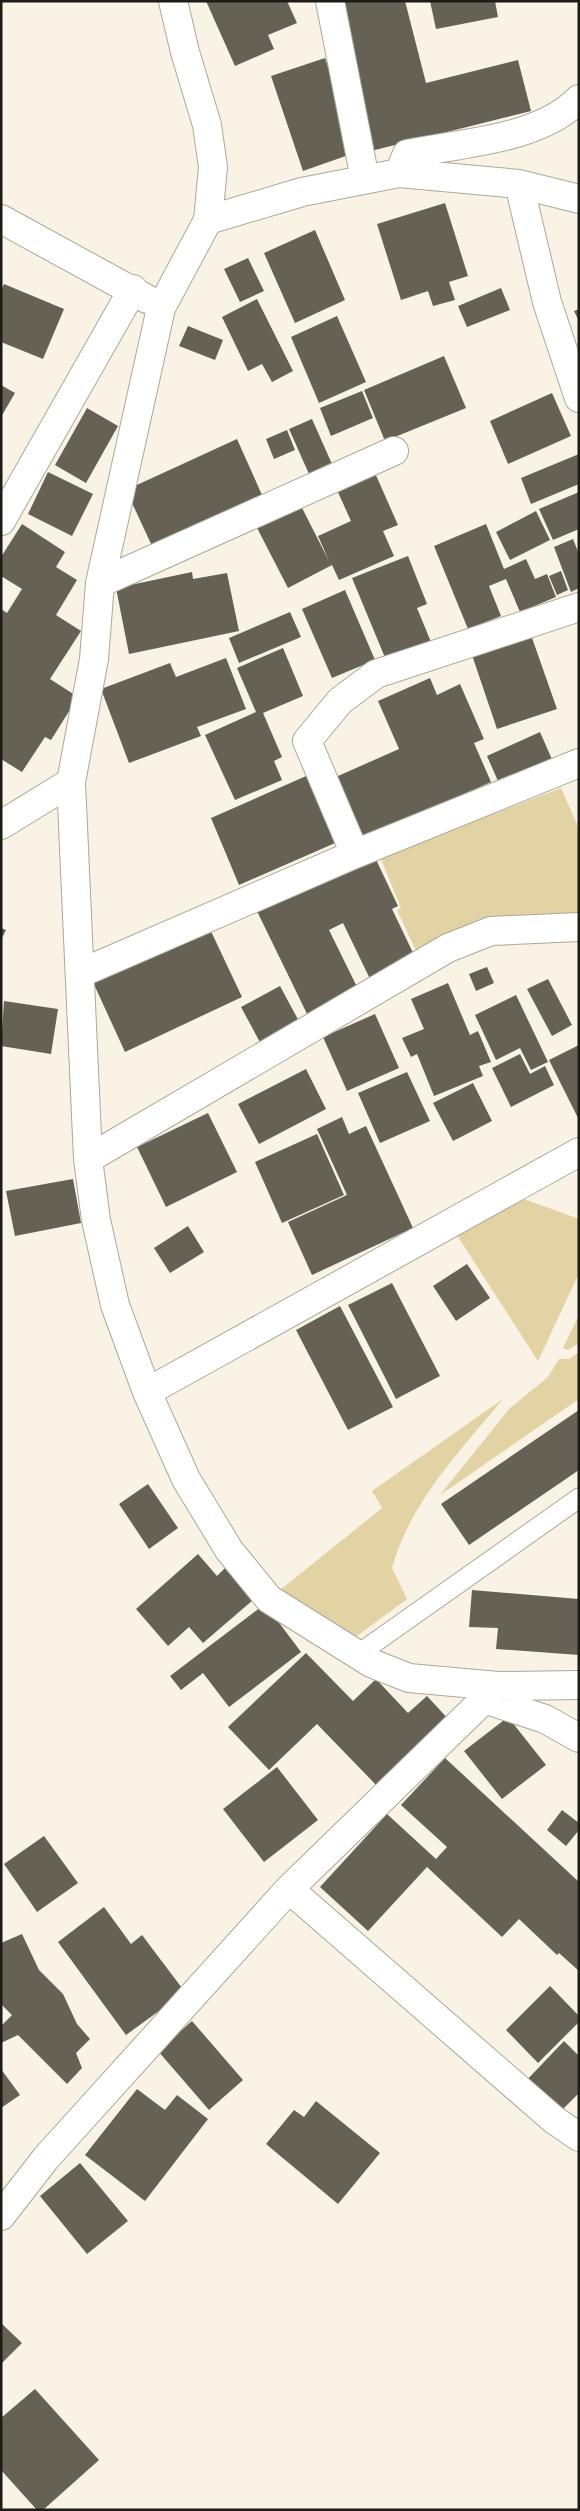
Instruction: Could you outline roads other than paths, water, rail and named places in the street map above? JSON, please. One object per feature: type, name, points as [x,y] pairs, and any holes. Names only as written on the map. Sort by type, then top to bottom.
[{"type":"street","points":[[173,1],[184,52],[208,125],[213,167],[208,220],[161,308],[100,584],[94,659],[71,782],[88,1159],[96,1220],[115,1305],[147,1392],[186,1479],[229,1550],[269,1599],[371,1663],[409,1678],[491,1693],[579,1738]]},
{"type":"street","points":[[330,1],[365,179]]},
{"type":"street","points":[[399,173],[407,154],[518,133],[568,110],[579,99]]},
{"type":"street","points":[[208,220],[302,192],[399,173],[519,184],[579,199]]},
{"type":"street","points":[[519,184],[547,302],[579,398]]},
{"type":"street","points":[[1,219],[133,289],[161,308]]},
{"type":"street","points":[[1,521],[133,289]]},
{"type":"street","points":[[100,584],[394,451]]},
{"type":"street","points":[[355,854],[307,742],[340,701],[376,674],[579,607]]},
{"type":"street","points":[[81,973],[355,854],[579,763]]},
{"type":"street","points":[[1,825],[71,782]]},
{"type":"street","points":[[88,1159],[448,948],[491,931],[579,927]]},
{"type":"street","points":[[147,1392],[579,1152]]},
{"type":"street","points":[[1,2216],[46,2158],[289,1889],[491,1693],[579,1685]]},
{"type":"street","points":[[289,1889],[553,2119],[579,2137]]},
{"type":"lane","points":[[357,1655],[579,1498]]}]
